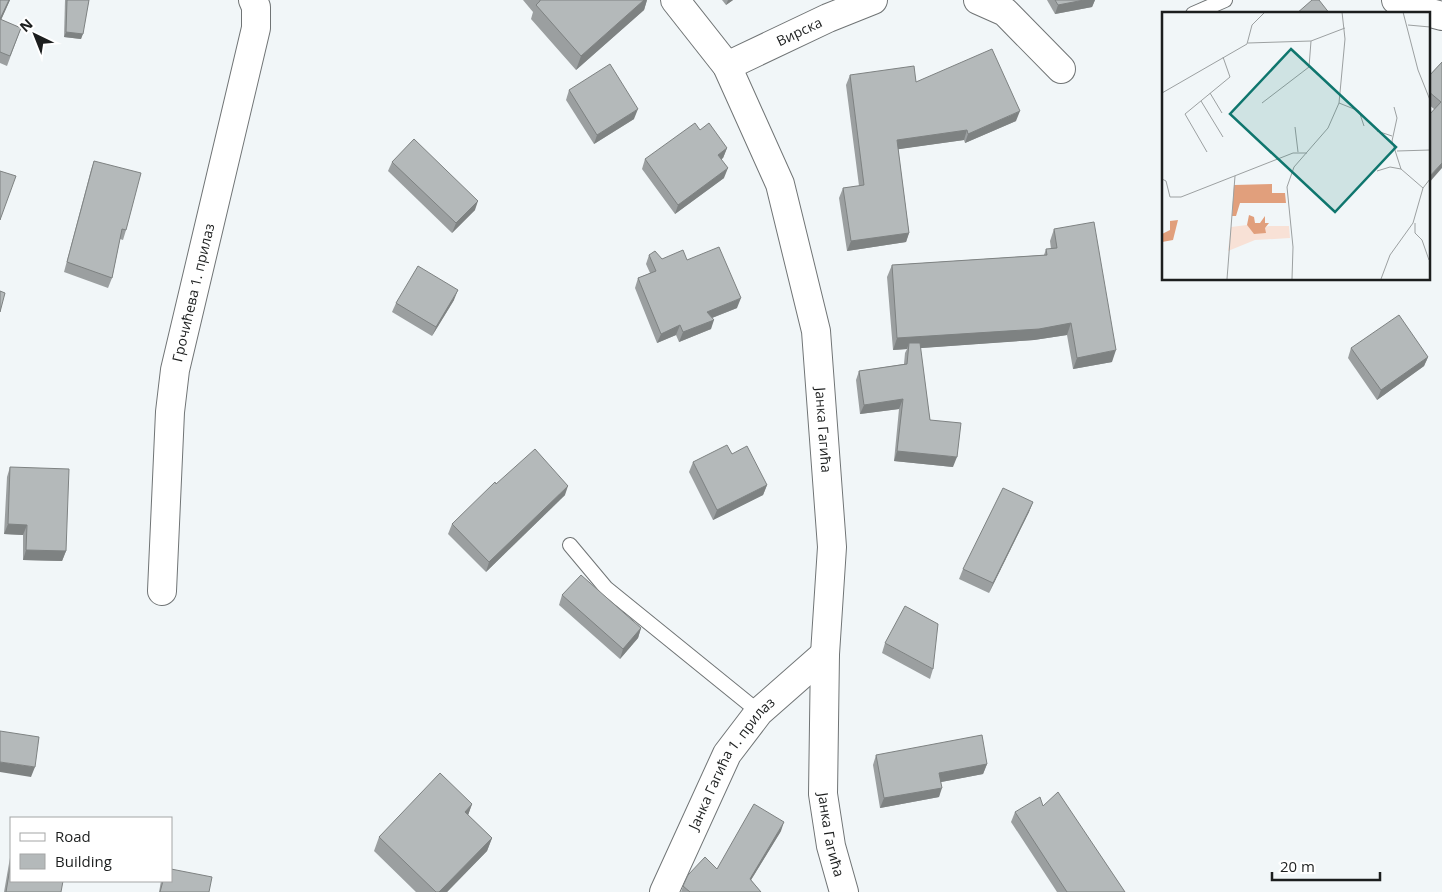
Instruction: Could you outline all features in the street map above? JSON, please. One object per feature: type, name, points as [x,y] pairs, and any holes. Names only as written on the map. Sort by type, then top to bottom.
[{"type":"street","name":"Грочићева 1. прилаз","points":[[162,590],[170,412],[175,370],[256,28],[256,7],[253,0]]},
{"type":"street","name":"Јанка Гагића","points":[[675,0],[727,66],[780,184],[816,331],[832,547],[826,654],[823,794],[831,846],[844,892]]},
{"type":"street","name":"Вирска","points":[[727,66],[828,18],[873,0]]},
{"type":"street","points":[[978,0],[1005,12],[1062,69]]},
{"type":"street","points":[[1396,0],[1404,6],[1427,12]]},
{"type":"street","name":"Јанка Гагића 1. прилаз","points":[[664,892],[727,754],[759,712],[826,654]]},
{"type":"lane","points":[[1198,12],[1225,0]]},
{"type":"lane","points":[[570,545],[606,588],[759,712]]},
{"type":"building","points":[[0,0],[9,0],[0,19]]},
{"type":"building","points":[[67,0],[89,0],[83,34],[66,32]]},
{"type":"building","points":[[540,0],[644,0],[581,56],[536,5]]},
{"type":"building","points":[[1055,0],[1084,0],[1058,5]]},
{"type":"building","points":[[1312,0],[1319,0],[1328,12],[1298,12]]},
{"type":"building","points":[[0,19],[21,28],[10,56],[0,52]]},
{"type":"building","points":[[992,49],[1020,111],[968,134],[967,130],[897,140],[909,233],[851,241],[843,188],[864,185],[850,75],[914,66],[916,82]]},
{"type":"building","points":[[1442,62],[1442,163],[1430,176],[1430,114],[1441,102],[1430,93],[1430,75]]},
{"type":"building","points":[[610,64],[638,109],[597,135],[569,90]]},
{"type":"building","points":[[695,123],[700,130],[709,123],[727,148],[718,155],[728,168],[678,205],[645,159]]},
{"type":"building","points":[[414,139],[478,201],[456,223],[392,162]]},
{"type":"building","points":[[94,161],[141,173],[126,230],[122,229],[112,278],[67,262]]},
{"type":"building","points":[[0,171],[16,176],[0,220]]},
{"type":"building","points":[[1094,222],[1116,350],[1077,358],[1071,323],[1039,329],[897,338],[892,265],[1047,255],[1046,249],[1057,248],[1054,229]]},
{"type":"building","points":[[719,247],[741,298],[707,312],[714,320],[683,332],[680,325],[661,334],[638,278],[656,271],[649,255],[655,251],[662,259],[683,250],[687,260]]},
{"type":"building","points":[[418,266],[458,290],[436,327],[396,303]]},
{"type":"building","points":[[0,291],[5,293],[0,312]]},
{"type":"building","points":[[1399,315],[1428,357],[1381,390],[1351,348]]},
{"type":"building","points":[[909,343],[920,343],[930,420],[961,423],[957,457],[897,451],[903,399],[864,405],[859,371],[907,364]]},
{"type":"building","points":[[727,445],[732,454],[747,446],[767,485],[717,510],[693,462]]},
{"type":"building","points":[[535,449],[568,486],[489,562],[452,524],[495,482],[496,484]]},
{"type":"building","points":[[10,467],[69,469],[66,551],[26,550],[27,525],[8,524]]},
{"type":"building","points":[[1003,488],[1033,502],[993,583],[963,569]]},
{"type":"building","points":[[581,575],[641,628],[623,649],[562,595]]},
{"type":"building","points":[[905,606],[938,624],[933,669],[885,643]]},
{"type":"building","points":[[0,731],[39,737],[35,767],[0,762]]},
{"type":"building","points":[[982,735],[987,764],[939,773],[942,788],[884,798],[876,755]]},
{"type":"building","points":[[440,773],[472,804],[465,812],[492,838],[439,892],[436,892],[379,837]]},
{"type":"building","points":[[1058,792],[1125,892],[1067,892],[1015,812],[1040,797],[1043,806]]},
{"type":"building","points":[[754,804],[784,822],[750,879],[761,892],[690,892],[683,886],[688,875],[705,857],[717,869]]},
{"type":"building","points":[[10,868],[10,882],[63,882],[61,892],[6,892]]},
{"type":"building","points":[[172,869],[212,877],[209,892],[160,892],[163,882],[172,882]]}]
